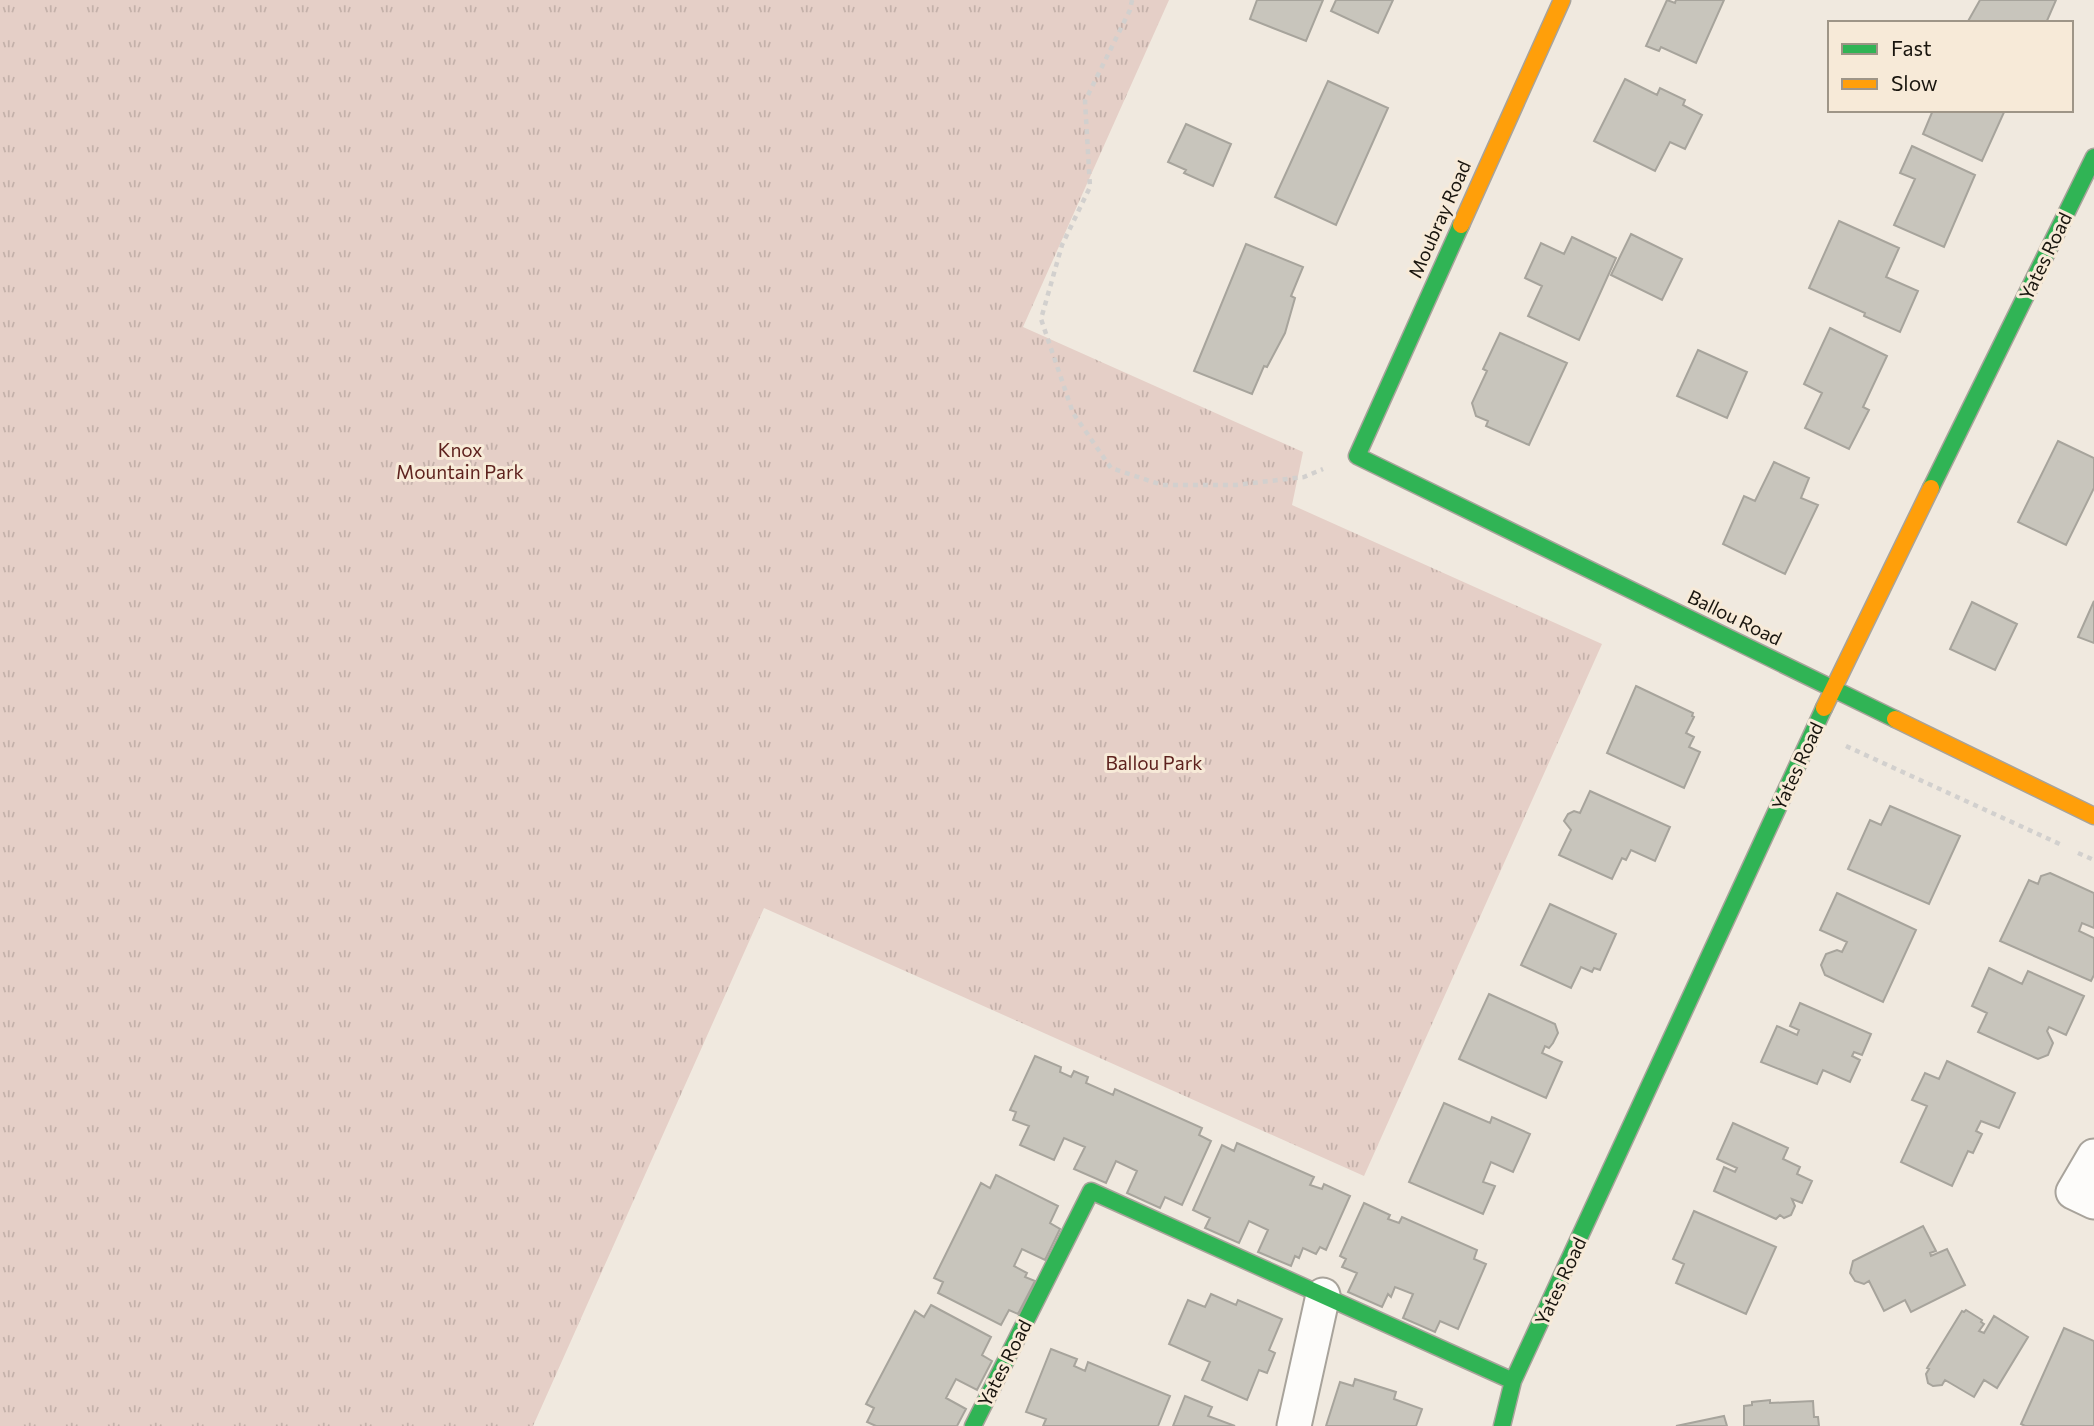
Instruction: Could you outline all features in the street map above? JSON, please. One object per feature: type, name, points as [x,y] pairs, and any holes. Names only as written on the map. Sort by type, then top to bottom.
[{"type":"street","name":"Moubray Road","points":[[1357,456],[1562,0]]},
{"type":"street","name":"Yates Road","points":[[1502,1426],[1513,1381],[1813,731],[2094,157]]},
{"type":"street","name":"Ballou Road","points":[[1357,456],[2094,816]]},
{"type":"street","points":[[2094,1156],[2073,1192],[2094,1202]]},
{"type":"street","name":"Yates Road","points":[[973,1426],[1091,1191],[1513,1381]]},
{"type":"street","points":[[1294,1426],[1323,1296]]},
{"type":"path","points":[[1132,0],[1130,10],[1085,101],[1090,187],[1062,245],[1041,319],[1073,412],[1111,468],[1162,485],[1236,485],[1304,477],[1357,456]]},
{"type":"path","points":[[1813,731],[2094,860]]},
{"type":"green space","name":"Knox Mountain Park","points":[[0,0],[1169,0],[1023,327],[1303,452],[1292,505],[1602,644],[1364,1176],[764,908],[533,1426],[0,1426]]},
{"type":"building","points":[[1257,0],[1323,0],[1306,41],[1250,19]]},
{"type":"building","points":[[1336,0],[1393,0],[1378,33],[1331,11]]},
{"type":"building","points":[[1667,0],[1675,3],[1676,0],[1724,0],[1696,63],[1661,47],[1659,51],[1646,46]]},
{"type":"building","points":[[1980,0],[2056,0],[2047,21],[1968,21]]},
{"type":"building","points":[[1625,79],[1657,95],[1660,88],[1685,100],[1683,105],[1702,115],[1685,149],[1670,142],[1655,171],[1594,141]]},
{"type":"building","points":[[1328,81],[1388,108],[1336,225],[1275,197]]},
{"type":"building","points":[[1932,112],[2004,112],[1982,161],[1923,134]]},
{"type":"building","points":[[1186,124],[1231,144],[1213,186],[1184,173],[1186,170],[1168,162]]},
{"type":"building","points":[[1912,146],[1975,175],[1944,247],[1894,225],[1915,179],[1900,173]]},
{"type":"building","points":[[1839,221],[1899,248],[1886,277],[1918,291],[1900,332],[1809,288]]},
{"type":"building","points":[[1631,234],[1682,259],[1662,300],[1611,275]]},
{"type":"building","points":[[1572,237],[1616,258],[1579,340],[1528,316],[1542,286],[1525,278],[1541,243],[1564,254]]},
{"type":"building","points":[[1246,244],[1303,267],[1291,296],[1295,298],[1285,333],[1267,367],[1264,366],[1252,394],[1194,371]]},
{"type":"building","points":[[1830,328],[1887,356],[1863,407],[1869,410],[1849,449],[1805,428],[1822,393],[1804,384]]},
{"type":"building","points":[[1500,333],[1567,363],[1529,445],[1486,426],[1488,421],[1476,416],[1472,403],[1487,371],[1483,369]]},
{"type":"building","points":[[1698,350],[1747,372],[1727,418],[1677,396]]},
{"type":"building","points":[[2058,441],[2094,458],[2094,488],[2066,545],[2018,522]]},
{"type":"building","points":[[1774,462],[1809,478],[1801,498],[1818,505],[1785,574],[1723,544],[1744,496],[1755,501]]},
{"type":"building","points":[[2094,601],[2094,643],[2078,637]]},
{"type":"building","points":[[1972,602],[2017,624],[1995,670],[1950,649]]},
{"type":"building","points":[[1636,686],[1693,713],[1694,717],[1686,733],[1694,737],[1689,747],[1700,752],[1684,788],[1607,753]]},
{"type":"building","points":[[1590,791],[1670,827],[1655,861],[1631,850],[1626,860],[1622,858],[1612,879],[1559,855],[1571,830],[1564,821],[1568,814],[1574,811],[1580,813]]},
{"type":"building","points":[[1890,806],[1960,836],[1929,904],[1848,869],[1870,820],[1881,825]]},
{"type":"building","points":[[2050,873],[2094,893],[2094,928],[2082,923],[2079,931],[2094,938],[2094,975],[2091,981],[2000,941],[2029,880],[2038,884],[2041,876]]},
{"type":"building","points":[[1837,893],[1916,930],[1883,1002],[1825,975],[1821,965],[1826,954],[1837,950],[1842,952],[1847,942],[1820,930]]},
{"type":"building","points":[[1550,904],[1616,934],[1600,970],[1594,968],[1592,972],[1581,967],[1571,988],[1521,965]]},
{"type":"building","points":[[1989,968],[2022,984],[2028,971],[2084,996],[2066,1035],[2049,1027],[2047,1031],[2053,1043],[2048,1055],[2038,1059],[1978,1032],[1987,1013],[1972,1006]]},
{"type":"building","points":[[1489,994],[1555,1024],[1558,1033],[1549,1048],[1545,1046],[1542,1053],[1562,1062],[1546,1098],[1459,1059]]},
{"type":"building","points":[[1800,1003],[1871,1034],[1862,1055],[1854,1052],[1852,1056],[1860,1060],[1850,1082],[1823,1070],[1817,1084],[1761,1062],[1777,1026],[1797,1035],[1799,1030],[1790,1026]]},
{"type":"building","points":[[1035,1056],[1061,1067],[1060,1072],[1071,1077],[1074,1071],[1088,1077],[1086,1083],[1113,1095],[1115,1089],[1202,1128],[1199,1135],[1211,1141],[1182,1205],[1165,1197],[1160,1208],[1127,1193],[1137,1171],[1116,1161],[1106,1183],[1074,1169],[1085,1147],[1064,1138],[1054,1160],[1020,1145],[1029,1126],[1013,1120],[1016,1112],[1010,1110]]},
{"type":"building","points":[[1947,1061],[2015,1093],[1999,1128],[1981,1121],[1976,1131],[1982,1134],[1973,1153],[1968,1151],[1952,1186],[1901,1162],[1927,1106],[1912,1100],[1925,1073],[1939,1079]]},
{"type":"building","points":[[1444,1103],[1490,1123],[1492,1117],[1530,1134],[1513,1172],[1491,1162],[1483,1182],[1495,1186],[1483,1214],[1409,1182]]},
{"type":"building","points":[[1733,1123],[1788,1148],[1783,1159],[1800,1167],[1797,1174],[1812,1181],[1802,1203],[1792,1199],[1795,1206],[1791,1215],[1784,1218],[1780,1215],[1776,1219],[1714,1191],[1724,1167],[1735,1172],[1737,1168],[1717,1159]]},
{"type":"building","points":[[1237,1143],[1314,1177],[1310,1185],[1322,1189],[1324,1184],[1350,1196],[1326,1250],[1320,1247],[1316,1254],[1303,1248],[1299,1258],[1295,1256],[1291,1266],[1258,1252],[1268,1230],[1249,1221],[1239,1243],[1205,1228],[1210,1218],[1193,1210],[1222,1145],[1234,1151]]},
{"type":"building","points":[[996,1175],[1058,1206],[1050,1223],[1060,1229],[1045,1260],[1022,1249],[1014,1266],[1027,1273],[1025,1277],[1035,1281],[1018,1314],[1009,1310],[1001,1325],[938,1293],[943,1282],[934,1278],[981,1183],[990,1188]]},
{"type":"building","points":[[1364,1203],[1390,1215],[1388,1219],[1399,1223],[1402,1217],[1477,1250],[1474,1259],[1486,1264],[1458,1329],[1440,1321],[1435,1332],[1403,1318],[1413,1294],[1395,1287],[1382,1307],[1348,1292],[1357,1273],[1342,1267],[1346,1259],[1340,1256]]},
{"type":"building","points":[[1694,1211],[1776,1247],[1746,1314],[1676,1283],[1684,1264],[1673,1259]]},
{"type":"building","points":[[1923,1226],[1936,1251],[1930,1253],[1931,1256],[1947,1249],[1965,1285],[1911,1312],[1905,1300],[1884,1311],[1869,1281],[1864,1284],[1855,1281],[1850,1273],[1853,1261]]},
{"type":"building","points":[[1211,1294],[1236,1305],[1238,1300],[1282,1319],[1269,1350],[1275,1353],[1267,1373],[1259,1370],[1247,1400],[1202,1380],[1210,1362],[1169,1344],[1188,1300],[1205,1307]]},
{"type":"building","points":[[931,1305],[991,1337],[982,1355],[992,1361],[977,1390],[956,1379],[946,1398],[966,1409],[957,1426],[876,1426],[867,1422],[874,1408],[866,1404],[915,1311],[924,1317]]},
{"type":"building","points":[[1966,1310],[1982,1320],[1984,1324],[1979,1331],[1984,1333],[1994,1316],[2028,1337],[1997,1388],[1984,1380],[1974,1397],[1945,1380],[1942,1385],[1933,1386],[1928,1383],[1926,1374],[1929,1369],[1927,1368],[1962,1311]]},
{"type":"building","points":[[2064,1328],[2094,1341],[2094,1426],[2025,1426],[2021,1424]]},
{"type":"building","points":[[1051,1349],[1077,1359],[1074,1366],[1085,1371],[1088,1362],[1170,1396],[1158,1426],[1043,1426],[1046,1419],[1026,1412]]},
{"type":"building","points":[[1355,1379],[1396,1392],[1394,1399],[1422,1409],[1416,1426],[1326,1426],[1340,1382],[1353,1386]]},
{"type":"building","points":[[1185,1396],[1212,1407],[1208,1416],[1235,1426],[1173,1426]]},
{"type":"building","points":[[1770,1400],[1770,1403],[1813,1401],[1814,1417],[1818,1417],[1819,1426],[1744,1426],[1744,1406]]},
{"type":"building","points":[[1724,1416],[1727,1426],[1676,1426]]},
{"type":"traffic: fast","points":[[1931,488],[2094,157]]},
{"type":"traffic: fast","points":[[1461,225],[1357,456],[1895,719]]},
{"type":"traffic: fast","points":[[1502,1426],[1513,1381],[1824,708]]},
{"type":"traffic: fast","points":[[973,1426],[1091,1191],[1513,1381]]},
{"type":"traffic: slow","points":[[1461,225],[1562,0]]},
{"type":"traffic: slow","points":[[1824,708],[1931,488]]},
{"type":"traffic: slow","points":[[1895,719],[2094,816]]},
{"type":"park label","name":"Ballou Park","points":[[1154,762]]}]
